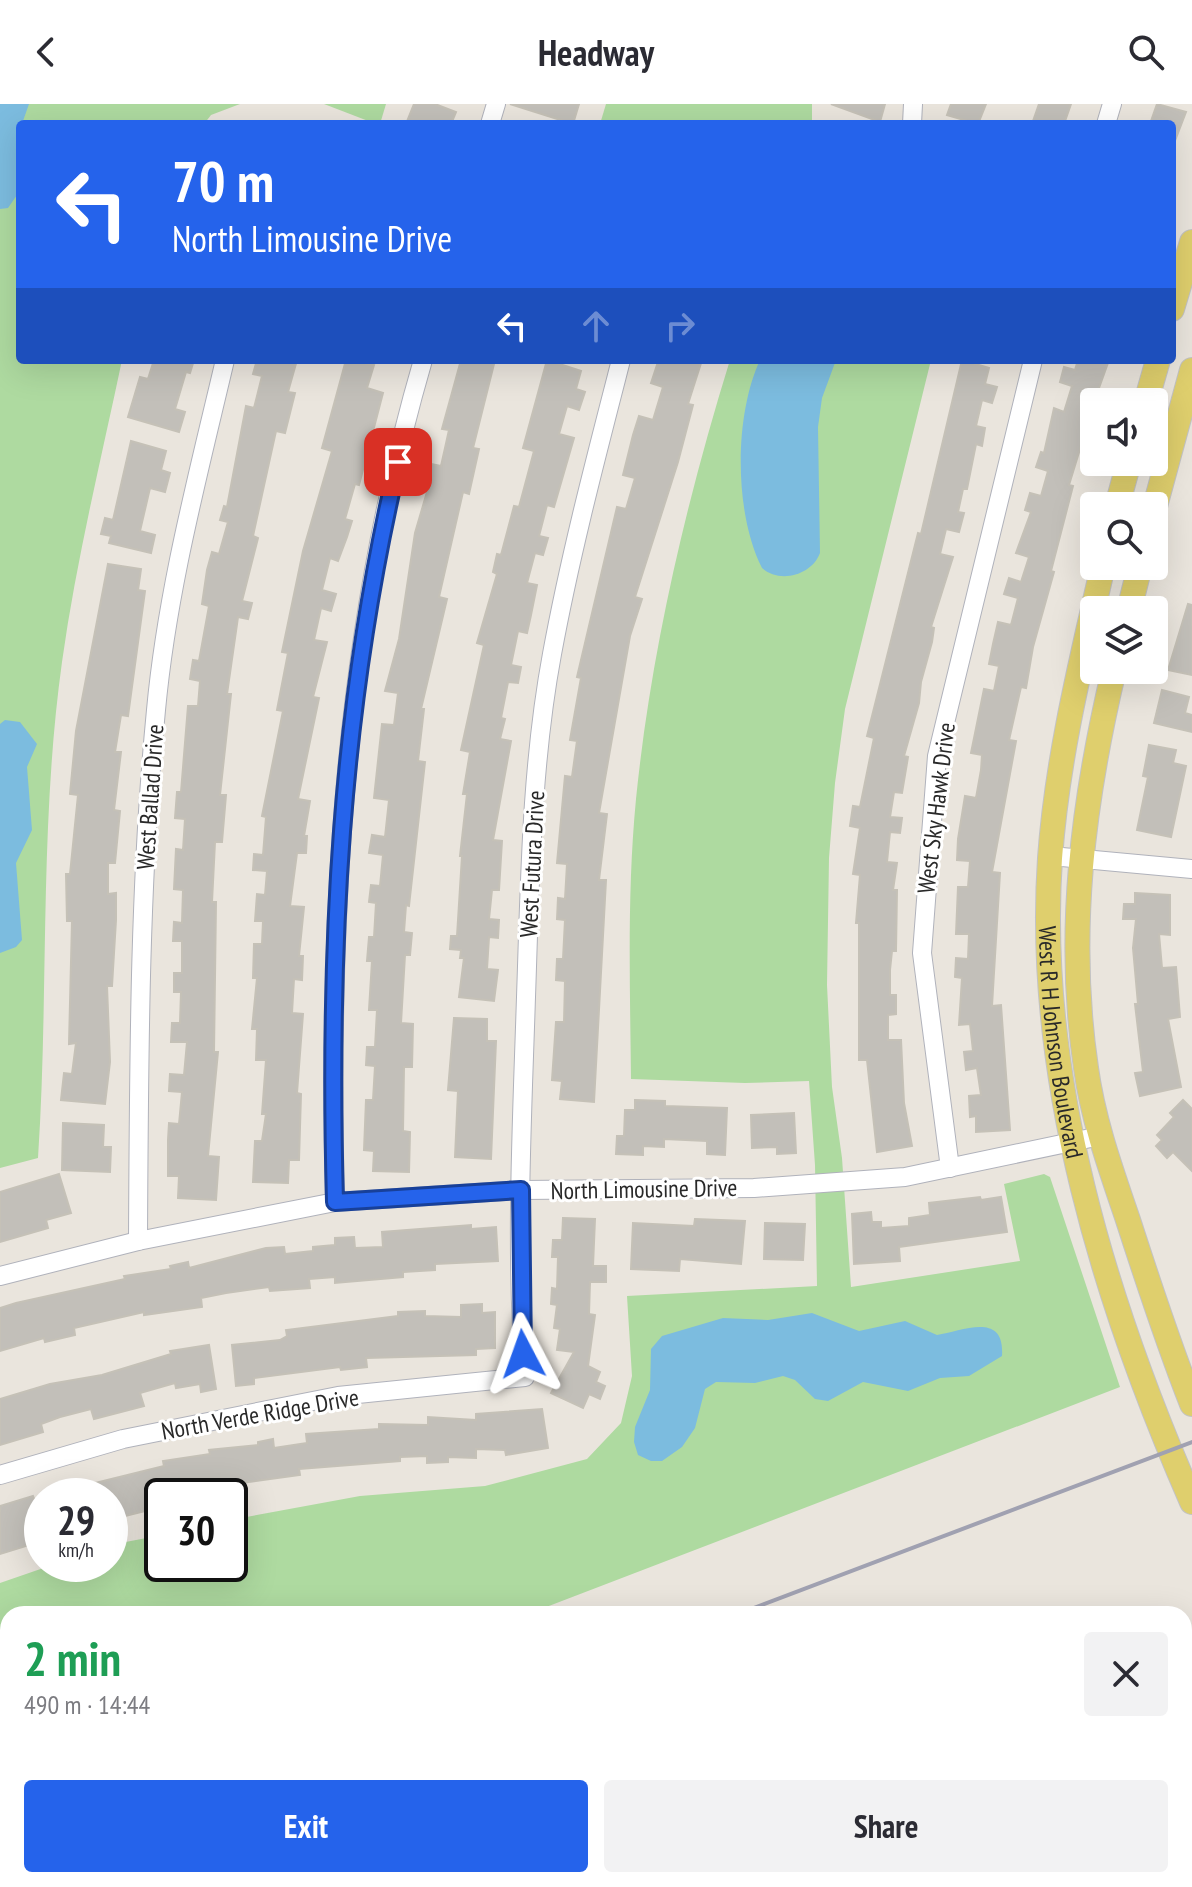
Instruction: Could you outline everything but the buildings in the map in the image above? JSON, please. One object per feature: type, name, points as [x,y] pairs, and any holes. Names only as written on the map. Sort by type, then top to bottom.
[{"type":"main road","points":[[1176,296],[1192,242]]},
{"type":"main road","points":[[1150,388],[1157,364]]},
{"type":"main road","points":[[1159,492],[1192,370]]},
{"type":"main road","name":"West R H Johnson Boulevard","points":[[1100,580],[1075,690],[1051,856],[1051,996],[1071,1143],[1098,1242],[1169,1451],[1192,1502]]},
{"type":"main road","name":"West R H Johnson Boulevard","points":[[1111,684],[1093,757],[1080,858],[1077,945],[1085,1066],[1100,1136],[1165,1335],[1192,1404]]},
{"type":"main road","points":[[1133,1345],[1165,1335]]},
{"type":"street","name":"West Ballad Drive","points":[[138,1241],[143,930],[156,708],[184,535],[224,364]]},
{"type":"street","points":[[335,1202],[332,1086],[335,931],[350,721],[362,634],[422,364]]},
{"type":"street","name":"West Futura Drive","points":[[525,1377],[520,1308],[521,1190],[532,822],[539,744],[552,654],[620,364]]},
{"type":"street","name":"West Sky Hawk Drive","points":[[950,1168],[922,953],[937,756],[1032,364]]},
{"type":"street","points":[[1051,856],[1192,869]]},
{"type":"street","name":"North Limousine Drive","points":[[0,1276],[138,1241],[335,1202],[521,1190],[754,1188],[905,1177],[1100,1136]]},
{"type":"street","name":"North Verde Ridge Drive","points":[[0,1475],[123,1439],[338,1396],[525,1377]]},
{"type":"green space","points":[[0,104],[240,104],[211,115],[207,120],[16,120],[16,364],[121,364],[74,586],[55,724],[47,848],[38,1158],[0,1168]]},
{"type":"green space","points":[[324,104],[386,104],[381,120],[366,120]]},
{"type":"green space","points":[[606,104],[812,104],[812,120],[601,120]]},
{"type":"green space","points":[[729,364],[930,364],[845,709],[835,783],[829,858],[827,985],[832,1087],[842,1158],[851,1287],[1020,1261],[1004,1184],[1044,1174],[1050,1177],[1120,1387],[549,1606],[0,1606],[0,1583],[24,1575],[24,1582],[128,1582],[128,1542],[144,1538],[144,1582],[248,1582],[248,1517],[360,1496],[485,1486],[587,1459],[621,1423],[632,1376],[627,1296],[817,1286],[815,1165],[809,1081],[745,1083],[631,1079],[631,868],[636,799],[651,688],[685,522]]},
{"type":"water","points":[[0,104],[29,104],[23,120],[16,120],[16,196],[8,208],[0,209]]},
{"type":"water","points":[[758,364],[835,364],[822,398],[818,427],[820,553],[810,567],[795,575],[778,576],[762,568],[746,520],[742,493],[742,436],[751,383]]},
{"type":"water","points":[[5,720],[20,722],[37,744],[27,767],[32,830],[16,863],[22,940],[16,947],[0,953],[0,724]]},
{"type":"water","points":[[812,1313],[859,1331],[905,1321],[937,1335],[969,1328],[989,1328],[1001,1342],[1002,1356],[969,1376],[940,1378],[908,1391],[863,1382],[828,1401],[815,1399],[795,1380],[783,1376],[755,1383],[716,1382],[705,1389],[695,1428],[682,1447],[662,1461],[651,1461],[638,1455],[634,1442],[635,1427],[650,1390],[651,1349],[662,1336],[723,1318],[768,1320]]},
{"type":"railway","points":[[759,1606],[1192,1442]]},
{"type":"route","points":[[398,462],[362,634],[350,721],[335,931],[332,1086],[335,1202],[521,1190],[520,1308],[523,1354]]}]
